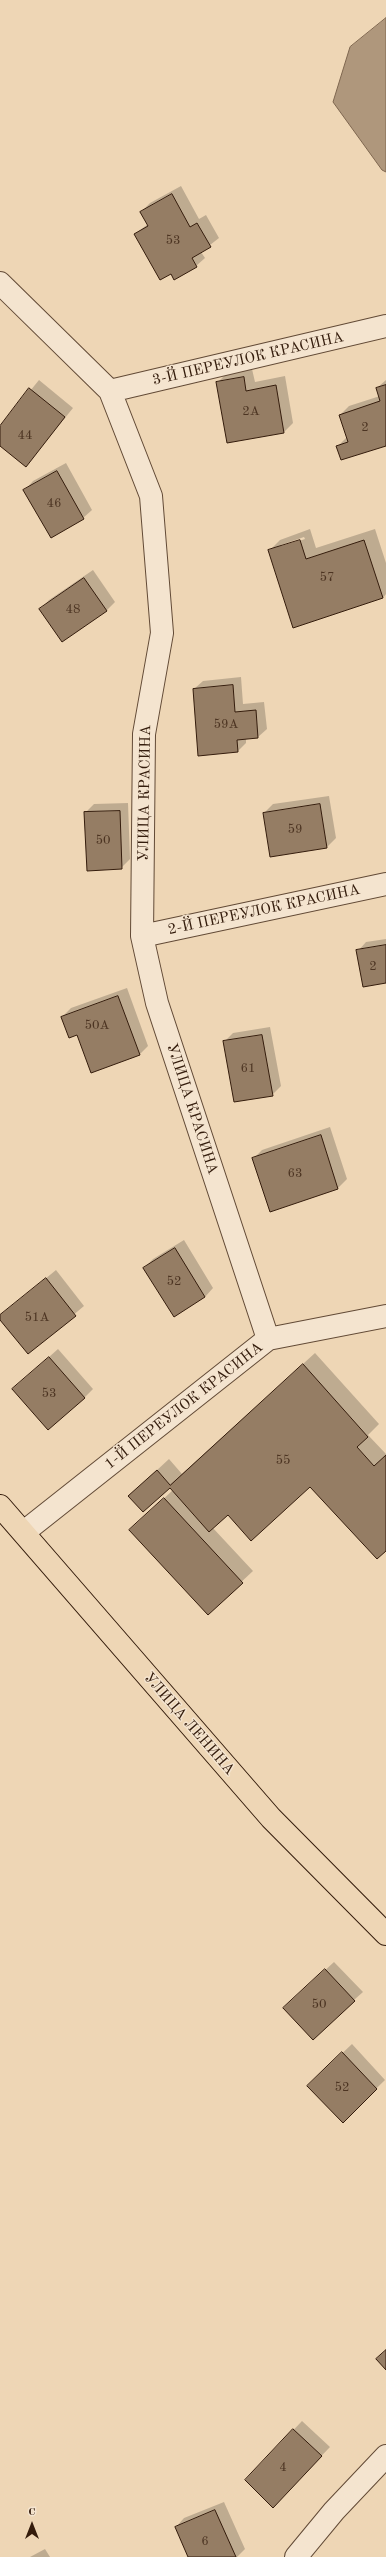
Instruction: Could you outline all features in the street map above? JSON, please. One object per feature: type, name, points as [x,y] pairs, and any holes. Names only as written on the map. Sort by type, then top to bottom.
[{"type":"main road","name":"УЛИЦА ЛЕНИНА","points":[[0,1506],[271,1818],[386,1934]]},
{"type":"street","name":"УЛИЦА КРАСИНА","points":[[0,283],[110,391],[151,496],[162,632],[144,734],[142,936],[157,1003],[268,1339]]},
{"type":"street","name":"3-Й ПЕРЕУЛОК КРАСИНА","points":[[110,391],[386,326]]},
{"type":"street","name":"2-Й ПЕРЕУЛОК КРАСИНА","points":[[142,936],[386,884]]},
{"type":"street","name":"1-Й ПЕРЕУЛОК КРАСИНА","points":[[24,1532],[268,1339],[386,1316]]},
{"type":"street","points":[[296,2557],[334,2511],[386,2456]]},
{"type":"shaded area","points":[[386,18],[386,172],[382,170],[333,102],[350,47]]},
{"type":"building","points":[[172,194],[190,227],[197,223],[211,247],[192,258],[197,267],[174,280],[171,274],[160,280],[134,234],[148,226],[140,212]]},
{"type":"building","points":[[244,377],[246,391],[276,385],[284,433],[227,443],[216,382]]},
{"type":"building","points":[[386,385],[386,446],[341,460],[336,446],[348,442],[339,415],[380,401],[376,388]]},
{"type":"building","points":[[29,388],[65,417],[26,467],[0,446],[0,426]]},
{"type":"building","points":[[57,471],[84,519],[51,538],[23,490]]},
{"type":"building","points":[[300,540],[306,559],[364,540],[383,598],[293,628],[268,550]]},
{"type":"building","points":[[84,578],[107,611],[62,642],[39,609]]},
{"type":"building","points":[[233,685],[235,712],[256,710],[258,738],[237,740],[238,752],[198,756],[193,689]]},
{"type":"building","points":[[320,804],[327,848],[270,857],[263,813]]},
{"type":"building","points":[[120,811],[122,869],[87,871],[84,812]]},
{"type":"building","points":[[386,945],[386,983],[363,987],[356,950]]},
{"type":"building","points":[[118,996],[140,1055],[91,1073],[77,1035],[69,1038],[61,1017]]},
{"type":"building","points":[[262,1035],[273,1096],[234,1102],[223,1041]]},
{"type":"building","points":[[321,1135],[338,1189],[270,1212],[252,1158]]},
{"type":"building","points":[[175,1248],[205,1297],[174,1317],[143,1268]]},
{"type":"building","points":[[46,1278],[76,1316],[28,1354],[0,1320],[0,1315]]},
{"type":"building","points":[[49,1357],[85,1398],[48,1430],[12,1389]]},
{"type":"building","points":[[303,1364],[368,1437],[357,1447],[374,1466],[386,1455],[386,1551],[377,1559],[310,1487],[251,1541],[228,1515],[209,1532],[170,1488],[143,1512],[128,1496],[157,1470],[170,1485]]},
{"type":"building","points":[[164,1498],[243,1583],[208,1615],[129,1530]]},
{"type":"building","points":[[325,1969],[355,2001],[313,2040],[283,2008]]},
{"type":"building","points":[[342,2052],[377,2089],[343,2123],[307,2086]]},
{"type":"building","points":[[386,2350],[386,2370],[376,2359]]},
{"type":"building","points":[[293,2429],[322,2456],[273,2508],[245,2480]]},
{"type":"building","points":[[215,2510],[236,2557],[188,2557],[175,2527]]}]
